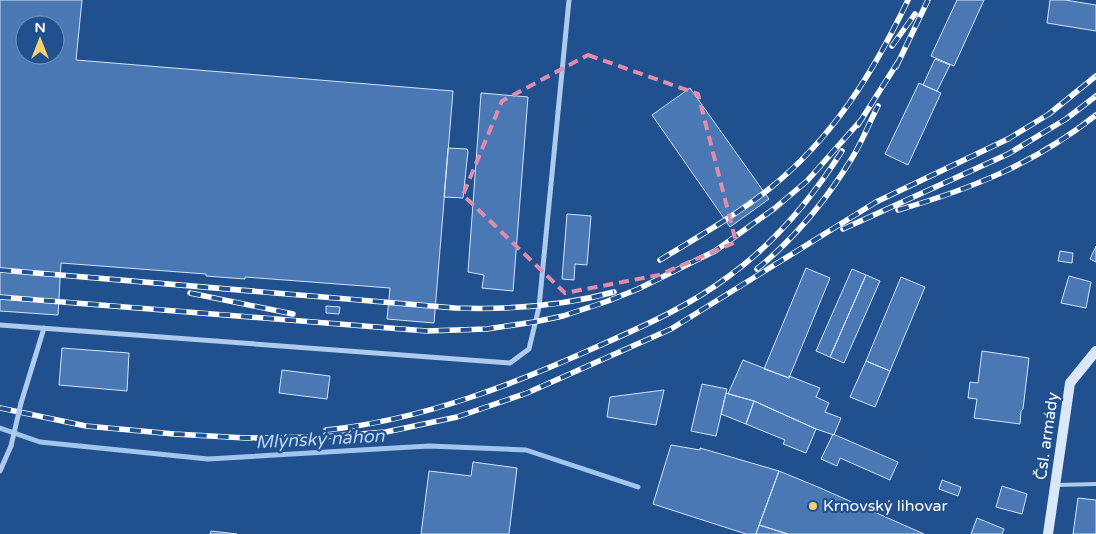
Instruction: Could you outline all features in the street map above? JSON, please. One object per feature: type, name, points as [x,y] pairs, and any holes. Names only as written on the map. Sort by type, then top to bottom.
[{"type":"main road","name":"Čsl. armády","points":[[1048,534],[1070,384],[1096,351]]},
{"type":"street","points":[[0,325],[510,363],[529,349],[539,307],[568,0]]},
{"type":"street","points":[[0,471],[10,446],[44,328]]},
{"type":"lane","points":[[1054,485],[1096,484]]},
{"type":"highlighted area","points":[[588,55],[698,94],[736,242],[659,275],[565,293],[463,195],[502,101]]},
{"type":"building","points":[[0,0],[82,0],[76,60],[453,91],[434,323],[387,319],[390,288],[245,277],[245,279],[206,276],[206,274],[61,263],[58,315],[0,311]]},
{"type":"building","points":[[957,0],[984,0],[954,66],[931,56]]},
{"type":"building","points":[[1050,0],[1065,0],[1096,5],[1096,31],[1047,23]]},
{"type":"building","points":[[935,59],[950,65],[937,91],[923,85]]},
{"type":"building","points":[[919,83],[941,93],[908,165],[885,154]]},
{"type":"building","points":[[690,88],[769,199],[730,227],[652,115]]},
{"type":"building","points":[[481,93],[528,97],[513,291],[482,288],[484,275],[468,272]]},
{"type":"building","points":[[448,148],[467,149],[468,151],[463,198],[444,197]]},
{"type":"building","points":[[567,214],[591,216],[587,265],[575,264],[574,280],[562,279]]},
{"type":"building","points":[[1096,246],[1096,262],[1090,259]]},
{"type":"building","points":[[1060,251],[1073,253],[1072,263],[1058,261]]},
{"type":"building","points":[[806,268],[830,278],[789,378],[764,369]]},
{"type":"building","points":[[852,269],[866,275],[830,357],[816,351]]},
{"type":"building","points":[[866,275],[880,281],[844,363],[830,357]]},
{"type":"building","points":[[1069,276],[1091,282],[1086,308],[1061,303]]},
{"type":"building","points":[[901,277],[925,287],[890,371],[866,361]]},
{"type":"building","points":[[326,306],[340,307],[339,314],[326,313]]},
{"type":"building","points":[[62,348],[129,353],[127,391],[59,385]]},
{"type":"building","points":[[982,351],[1029,358],[1020,424],[974,418],[977,399],[968,398],[970,382],[978,383]]},
{"type":"building","points":[[743,360],[820,388],[816,397],[829,403],[825,412],[841,418],[834,435],[816,429],[754,401],[728,394]]},
{"type":"building","points":[[866,361],[890,371],[875,407],[850,397]]},
{"type":"building","points":[[282,370],[330,376],[327,399],[279,393]]},
{"type":"building","points":[[702,384],[727,389],[716,436],[691,431]]},
{"type":"building","points":[[664,390],[656,425],[607,417],[610,397]]},
{"type":"building","points":[[726,393],[754,401],[746,424],[721,414]]},
{"type":"building","points":[[754,401],[816,429],[806,453],[783,444],[785,440],[746,424]]},
{"type":"building","points":[[833,434],[898,462],[890,480],[840,458],[837,466],[821,459]]},
{"type":"building","points":[[671,445],[700,450],[700,448],[779,471],[756,534],[746,534],[653,504]]},
{"type":"building","points":[[473,462],[517,468],[509,534],[421,534],[429,471],[471,476]]},
{"type":"building","name":"Krnovský lihovar","points":[[779,471],[924,534],[788,534],[759,525]]},
{"type":"building","points":[[942,480],[961,487],[958,496],[939,489]]},
{"type":"building","points":[[1002,486],[1027,494],[1022,514],[996,507]]},
{"type":"building","points":[[1078,498],[1096,500],[1096,534],[1073,534]]},
{"type":"building","name":"Krnovský lihovar","points":[[977,518],[1004,529],[1002,534],[971,534]]},
{"type":"building","points":[[759,525],[788,534],[756,534]]},
{"type":"building","points":[[211,531],[237,534],[210,534]]},
{"type":"waterway","name":"Mlýnský náhon","points":[[0,428],[40,442],[208,459],[429,446],[526,450],[638,487]]},
{"type":"railway","points":[[660,260],[756,199],[792,169],[813,148],[832,126],[866,78],[908,0]]},
{"type":"railway","points":[[896,67],[928,0]]},
{"type":"railway","points":[[892,46],[915,14]]},
{"type":"railway","points":[[858,125],[898,62]]},
{"type":"railway","points":[[0,408],[86,426],[246,438],[322,437],[386,432],[457,417],[527,393],[671,329],[876,202],[1008,139],[1049,114],[1096,76]]},
{"type":"railway","points":[[843,229],[1008,154],[1066,119],[1096,96]]},
{"type":"railway","points":[[757,269],[797,231],[832,188],[856,152],[878,106]]},
{"type":"railway","points":[[898,210],[951,193],[1002,173],[1050,147],[1096,115]]},
{"type":"railway","points":[[0,297],[427,331],[487,329],[534,322],[563,316],[608,301],[638,289],[715,251],[775,208],[807,181],[862,119]]},
{"type":"railway","points":[[326,430],[398,418],[468,398],[570,359],[668,314],[729,276],[762,249],[792,219],[842,151]]},
{"type":"railway","points":[[0,270],[455,308],[495,308],[555,304],[614,292]]},
{"type":"railway","points":[[190,293],[293,314]]},
{"type":"place","name":"Krnovský lihovar","points":[[813,506]]}]
